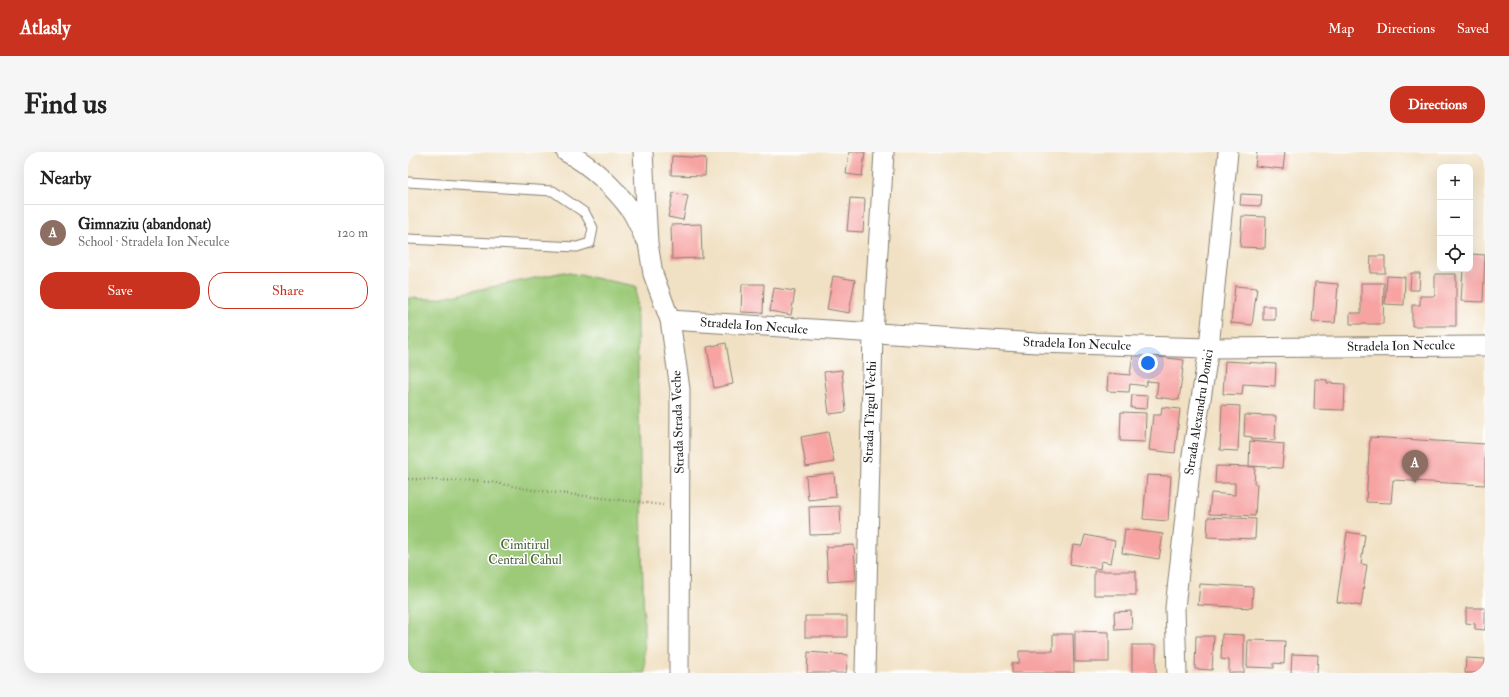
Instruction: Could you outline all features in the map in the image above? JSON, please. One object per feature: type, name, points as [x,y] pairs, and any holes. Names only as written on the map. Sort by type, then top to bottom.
[{"type":"street","points":[[566,152],[581,160],[618,194],[631,210],[648,243]]},
{"type":"street","name":"Strada Strada Veche","points":[[643,152],[648,243],[654,274],[670,320],[680,389],[679,673]]},
{"type":"street","name":"Strada Tîrgul Vechi","points":[[865,673],[873,333],[884,152]]},
{"type":"street","name":"Strada Alexandru Donici","points":[[1177,673],[1175,608],[1191,462],[1209,348],[1228,152]]},
{"type":"street","name":"Stradela Ion Neculce","points":[[670,320],[1037,343],[1209,348],[1485,346]]},
{"type":"lane","points":[[408,182],[553,192],[585,213],[593,228],[590,243],[577,247],[408,239]]},
{"type":"path","points":[[408,479],[491,482],[533,490],[680,507]]},
{"type":"green space","name":"Cimitirul Central Cahul","points":[[564,272],[636,286],[645,673],[408,673],[408,298],[433,299]]},
{"type":"building","points":[[849,152],[865,152],[862,176],[846,174]]},
{"type":"building","points":[[1257,152],[1285,152],[1283,169],[1255,166]]},
{"type":"building","points":[[672,156],[706,158],[705,176],[671,175]]},
{"type":"building","points":[[673,193],[688,196],[683,220],[668,217]]},
{"type":"building","points":[[1241,194],[1262,195],[1261,206],[1240,205]]},
{"type":"building","points":[[850,198],[865,199],[863,232],[847,231]]},
{"type":"building","points":[[1242,216],[1266,217],[1265,248],[1240,247]]},
{"type":"building","points":[[701,224],[702,258],[672,259],[671,225]]},
{"type":"building","points":[[1473,254],[1485,255],[1483,302],[1461,301],[1463,272],[1473,272]]},
{"type":"building","points":[[1371,256],[1385,256],[1385,273],[1370,273]]},
{"type":"building","points":[[1411,273],[1420,273],[1419,290],[1410,290]]},
{"type":"building","points":[[1435,274],[1456,274],[1456,326],[1412,326],[1412,305],[1420,305],[1420,296],[1435,296]]},
{"type":"building","points":[[833,276],[855,280],[849,313],[827,309]]},
{"type":"building","points":[[1387,276],[1405,277],[1404,305],[1385,304]]},
{"type":"building","points":[[1315,282],[1338,284],[1335,323],[1312,322]]},
{"type":"building","points":[[1361,283],[1384,283],[1383,324],[1350,324],[1350,313],[1361,313]]},
{"type":"building","points":[[742,284],[764,284],[763,313],[741,312]]},
{"type":"building","points":[[1235,286],[1257,288],[1252,325],[1231,323]]},
{"type":"building","points":[[774,288],[795,291],[791,315],[770,311]]},
{"type":"building","points":[[1263,306],[1275,306],[1275,320],[1263,320]]},
{"type":"building","points":[[726,343],[733,384],[714,388],[707,347]]},
{"type":"building","points":[[1133,354],[1184,360],[1179,400],[1156,397],[1158,382],[1147,381],[1146,386],[1130,384],[1129,392],[1107,391],[1108,373],[1130,375]]},
{"type":"building","points":[[1225,361],[1276,364],[1275,386],[1243,384],[1242,395],[1223,394]]},
{"type":"building","points":[[842,370],[846,412],[829,414],[824,372]]},
{"type":"building","points":[[1315,379],[1327,380],[1327,383],[1345,384],[1344,410],[1314,409]]},
{"type":"building","points":[[1132,395],[1148,396],[1147,409],[1131,408]]},
{"type":"building","points":[[1222,405],[1240,406],[1238,451],[1220,450]]},
{"type":"building","points":[[1162,407],[1180,409],[1175,453],[1149,450],[1153,415],[1161,415]]},
{"type":"building","points":[[1121,412],[1146,413],[1145,442],[1120,441]]},
{"type":"building","points":[[1245,415],[1276,416],[1275,440],[1252,439],[1252,437],[1244,436]]},
{"type":"building","points":[[828,432],[834,462],[806,467],[801,437]]},
{"type":"building","points":[[1370,437],[1485,444],[1485,485],[1393,480],[1391,503],[1366,502]]},
{"type":"building","points":[[1250,441],[1284,444],[1282,468],[1249,466]]},
{"type":"building","points":[[1216,466],[1255,467],[1254,484],[1257,484],[1255,516],[1209,514],[1211,493],[1235,495],[1235,483],[1215,483]]},
{"type":"building","points":[[834,473],[836,497],[808,500],[806,476]]},
{"type":"building","points":[[1147,475],[1171,476],[1168,521],[1143,519]]},
{"type":"building","points":[[840,506],[841,534],[810,535],[809,507]]},
{"type":"building","points":[[1208,517],[1256,519],[1255,539],[1207,537]]},
{"type":"building","points":[[1125,529],[1163,534],[1159,559],[1122,553]]},
{"type":"building","points":[[1347,532],[1365,535],[1361,564],[1367,565],[1361,606],[1337,602]]},
{"type":"building","points":[[1085,535],[1115,541],[1111,563],[1101,561],[1100,569],[1070,564],[1073,545],[1082,546]]},
{"type":"building","points":[[854,545],[856,580],[828,582],[826,547]]},
{"type":"building","points":[[1094,571],[1136,571],[1136,595],[1094,595]]},
{"type":"building","points":[[1200,584],[1253,587],[1252,608],[1198,605]]},
{"type":"building","points":[[1466,608],[1485,608],[1485,630],[1475,629],[1475,624],[1466,623]]},
{"type":"building","points":[[1131,611],[1132,629],[1115,630],[1114,612]]},
{"type":"building","points":[[805,616],[847,616],[847,637],[805,637]]},
{"type":"building","points":[[1075,631],[1109,632],[1109,662],[1075,662]]},
{"type":"building","points":[[1053,634],[1073,634],[1074,673],[1012,673],[1012,663],[1019,663],[1019,651],[1053,651]]},
{"type":"building","points":[[1222,634],[1244,635],[1244,673],[1229,673],[1229,660],[1221,659]]},
{"type":"building","points":[[1196,636],[1214,636],[1212,670],[1195,669]]},
{"type":"building","points":[[1248,640],[1285,641],[1284,664],[1274,663],[1274,668],[1247,667]]},
{"type":"building","points":[[1132,645],[1156,645],[1156,673],[1132,673]]},
{"type":"building","points":[[808,652],[848,655],[846,673],[807,673]]},
{"type":"building","points":[[1292,654],[1318,655],[1317,673],[1291,673]]},
{"type":"building","points":[[1466,658],[1485,659],[1485,673],[1465,673]]},
{"type":"place","name":"Gimnaziu (abandonat)","points":[[1415,483]]}]
